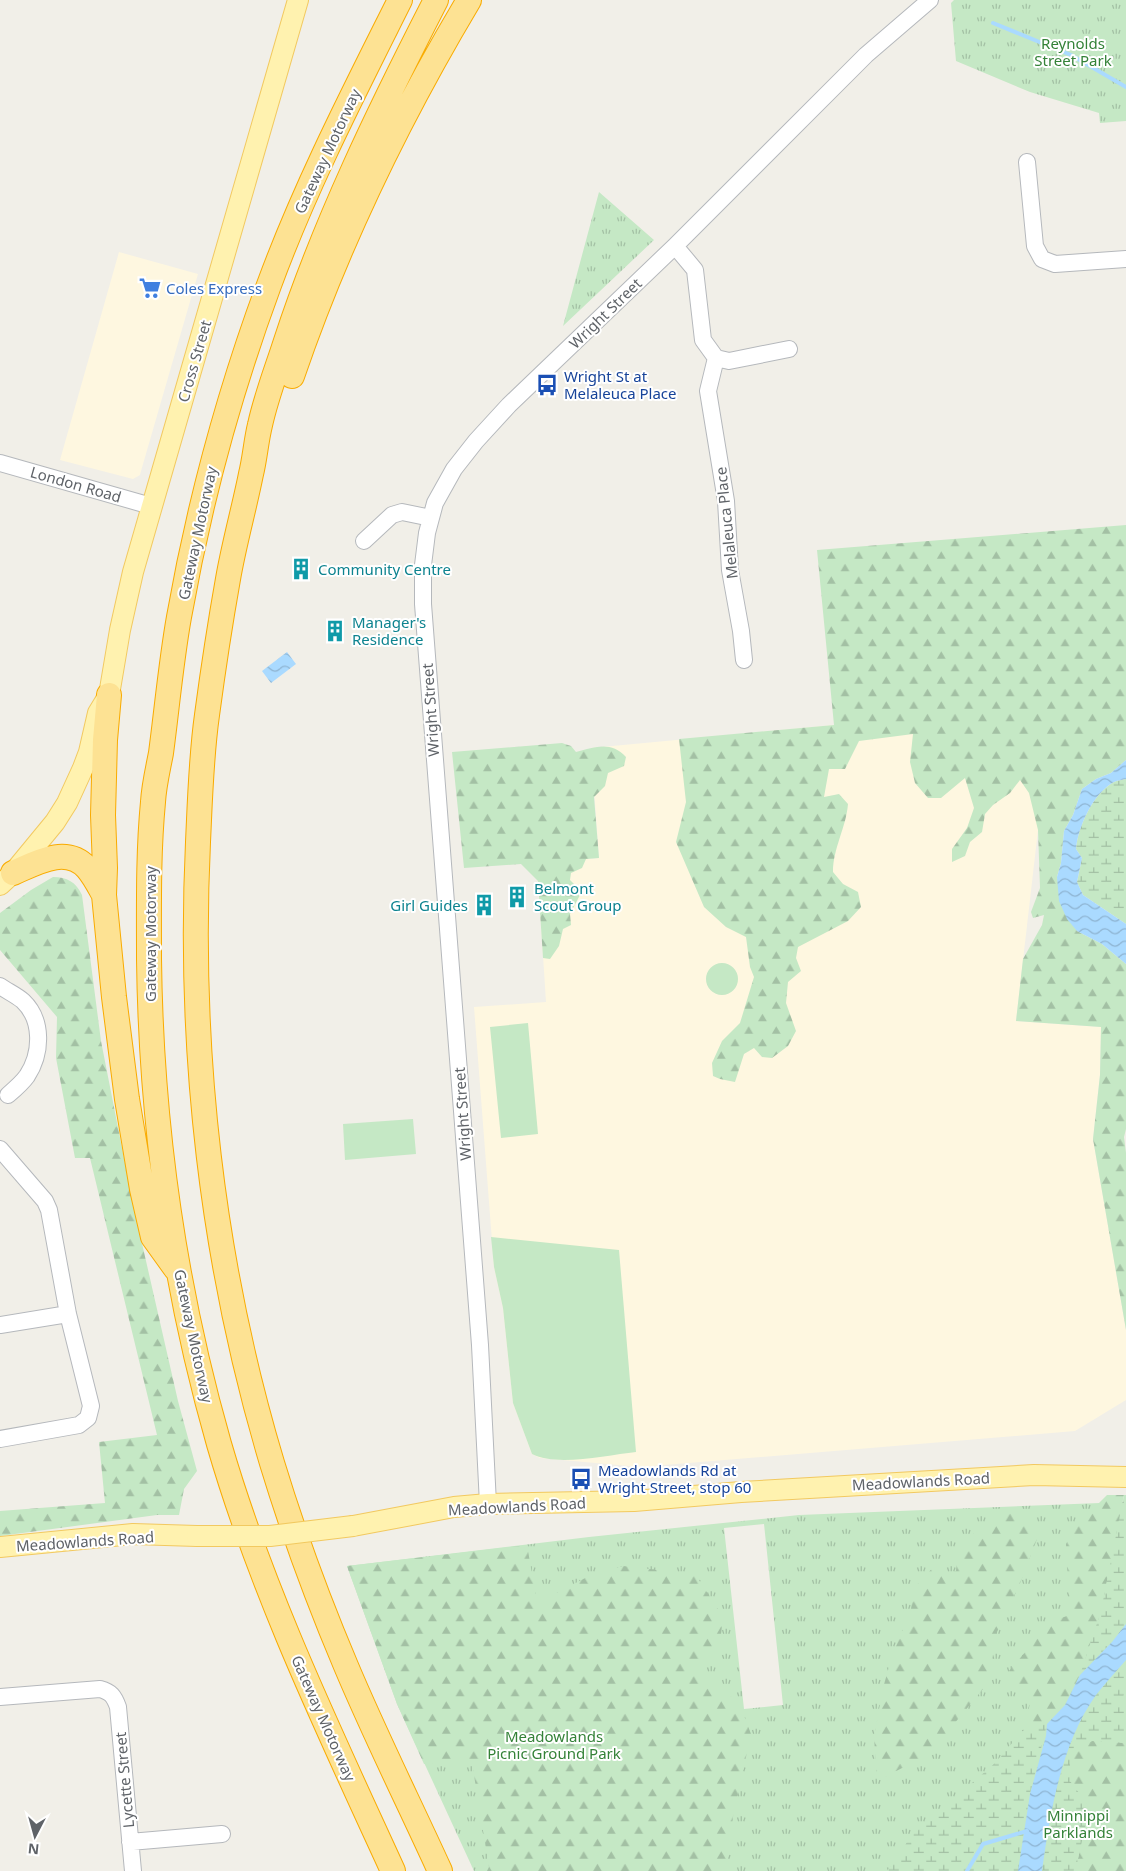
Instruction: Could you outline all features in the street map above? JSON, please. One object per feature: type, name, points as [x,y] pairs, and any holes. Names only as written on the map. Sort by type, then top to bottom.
[{"type":"highway","name":"Gateway Motorway","points":[[393,1871],[278,1615],[258,1562],[219,1443],[194,1344],[167,1198],[154,1080],[150,1006],[149,917],[153,797],[161,753],[180,612],[213,461],[237,377],[289,232],[319,164],[400,0]]},
{"type":"highway","name":"Gateway Motorway","points":[[436,0],[351,173],[312,267],[259,427],[252,471],[228,578],[206,720],[200,791],[195,914],[196,986],[201,1082],[216,1208],[225,1266],[244,1357],[261,1425],[286,1508],[319,1600],[348,1671],[440,1871]]},
{"type":"highway","points":[[252,471],[269,449],[310,324],[345,239],[410,104],[470,0]]},
{"type":"highway","points":[[109,695],[104,774],[104,895],[119,1036],[142,1189],[153,1236],[180,1275]]},
{"type":"highway","points":[[7,879],[51,857],[71,859],[85,866],[104,895]]},
{"type":"main road","name":"Cross Street","points":[[7,879],[45,835],[67,802],[89,752],[98,712],[109,695],[120,630],[133,572],[298,0]]},
{"type":"main road","name":"Meadowlands Road","points":[[0,1547],[133,1534],[270,1536],[353,1526],[454,1507],[488,1504],[634,1501],[750,1491],[1025,1476],[1119,1477]]},
{"type":"street","name":"Wright Street","points":[[488,1504],[480,1345],[423,604],[423,565],[431,518],[436,503],[454,469],[476,441],[509,405],[675,246],[866,55],[930,0]]},
{"type":"street","points":[[1027,162],[1035,246],[1042,259],[1055,264],[1126,260]]},
{"type":"street","points":[[675,246],[695,270],[703,340],[716,358],[729,361],[789,349]]},
{"type":"street","name":"Melaleuca Place","points":[[716,358],[708,391],[726,501],[730,570],[744,660]]},
{"type":"street","name":"London Road","points":[[0,463],[152,506]]},
{"type":"street","points":[[364,541],[392,515],[402,512],[431,518]]},
{"type":"street","points":[[0,986],[22,1000],[31,1011],[38,1035],[38,1046],[32,1067],[26,1077],[3,1098]]},
{"type":"street","points":[[0,1149],[45,1201],[49,1210],[68,1314],[91,1406],[88,1418],[79,1425],[0,1439]]},
{"type":"street","points":[[0,1325],[68,1314]]},
{"type":"street","name":"Lycette Street","points":[[0,1697],[94,1690],[109,1692],[115,1698],[118,1707],[132,1871]]},
{"type":"street","points":[[130,1842],[222,1834]]},
{"type":"shaded area","name":"Coles Express","points":[[119,252],[198,274],[140,475],[133,479],[60,460]]},
{"type":"shaded area","points":[[1036,703],[1038,830],[1016,1021],[1101,1027],[1100,1074],[1093,1139],[1126,1330],[1126,1400],[1075,1431],[640,1467],[540,1458],[532,1454],[513,1403],[503,1308],[494,1267],[474,1007],[546,1002],[537,863],[599,858],[591,748],[834,725]]},
{"type":"green space","name":"Reynolds Street Park","points":[[954,0],[1126,0],[1126,121],[1100,123],[1099,113],[1030,92],[956,61],[951,3]]},
{"type":"green space","points":[[599,192],[654,240],[563,326]]},
{"type":"green space","points":[[1126,525],[1126,760],[1111,773],[1096,779],[1082,789],[1073,815],[1064,831],[1061,863],[1057,877],[1077,931],[1102,944],[1126,964],[1126,1129],[1124,1137],[1126,1153],[1126,1330],[1093,1139],[1100,1075],[1101,1027],[1016,1021],[1023,959],[1042,925],[1044,915],[1033,918],[1031,912],[1040,888],[1038,830],[1029,793],[1020,780],[1010,793],[993,805],[985,814],[982,832],[970,842],[965,856],[952,862],[952,849],[967,828],[974,808],[965,778],[941,798],[928,798],[915,783],[910,762],[913,734],[859,741],[845,769],[829,769],[824,797],[839,794],[848,804],[835,855],[833,872],[843,884],[858,892],[861,907],[848,921],[798,947],[796,958],[801,971],[788,982],[786,1003],[796,1031],[788,1046],[772,1058],[762,1057],[754,1048],[744,1054],[735,1082],[713,1076],[712,1063],[722,1041],[740,1023],[754,977],[750,967],[746,937],[726,927],[704,907],[676,842],[686,802],[679,739],[834,725],[817,550]]},
{"type":"green space","points":[[562,743],[571,746],[576,752],[597,747],[609,747],[626,757],[624,766],[608,773],[605,786],[594,797],[599,858],[586,859],[582,868],[571,873],[570,880],[578,888],[580,895],[570,914],[571,925],[563,929],[559,946],[550,959],[543,958],[538,881],[521,864],[464,868],[452,752]]},
{"type":"green space","points":[[1126,779],[1126,924],[1083,895],[1077,882],[1082,858],[1076,849],[1083,821],[1093,802],[1106,787],[1116,781]]},
{"type":"green space","points":[[53,877],[70,881],[82,895],[101,1041],[133,1204],[178,1401],[197,1471],[184,1489],[179,1515],[157,1515],[0,1536],[0,1511],[105,1503],[99,1442],[157,1435],[90,1158],[75,1158],[56,1058],[57,1017],[0,950],[0,913],[31,890]]},
{"type":"green space","points":[[722,963],[734,967],[738,979],[734,991],[722,995],[710,991],[706,979],[710,967]]},
{"type":"green space","points":[[528,1023],[538,1134],[501,1138],[490,1027]]},
{"type":"green space","points":[[413,1119],[416,1154],[345,1160],[343,1124]]},
{"type":"green space","points":[[491,1237],[619,1250],[636,1452],[568,1460],[542,1458],[532,1454],[513,1403],[503,1308],[494,1267]]},
{"type":"green space","points":[[1107,1495],[1124,1495],[1101,1611],[1080,1675],[1065,1705],[1047,1724],[1026,1727],[1030,1702],[1009,1671],[1052,1621],[1070,1615],[1066,1544],[1077,1525]]},
{"type":"green space","points":[[1124,1495],[1126,1495],[1126,1624],[1112,1642],[1080,1675],[1101,1611]]},
{"type":"green space","name":"Meadowlands Picnic Ground Park","points":[[1126,1502],[1126,1871],[474,1871],[397,1704],[347,1566],[589,1537],[799,1515]],"holes":[[[764,1524],[783,1705],[744,1709],[724,1528]]]},
{"type":"green space","points":[[1018,1508],[1032,1521],[1037,1539],[1021,1581],[997,1632],[988,1683],[929,1754],[877,1781],[874,1737],[883,1688],[892,1656],[911,1609],[914,1588],[940,1560],[947,1575],[956,1571],[958,1551],[979,1527]]},
{"type":"green space","points":[[527,1545],[537,1603],[591,1575],[623,1566],[695,1574],[723,1617],[720,1643],[698,1667],[706,1685],[738,1700],[751,1734],[733,1817],[726,1871],[487,1871],[489,1867],[472,1763],[424,1764],[397,1704],[347,1566]]},
{"type":"green space","name":"Minnippi Parklands","points":[[1126,1660],[1126,1689],[1121,1703],[1126,1705],[1126,1743],[1092,1741],[1078,1747],[1070,1763],[1070,1781],[1088,1805],[1077,1871],[1042,1871],[1053,1803],[1074,1735],[1096,1695]]},
{"type":"green space","points":[[1047,1724],[1030,1794],[1018,1871],[887,1871],[913,1834],[994,1764],[1026,1727]]},
{"type":"green space","points":[[1092,1741],[1126,1743],[1126,1871],[1077,1871],[1076,1867],[1087,1820],[1088,1805],[1070,1781],[1070,1765],[1078,1747]]},
{"type":"water","points":[[287,652],[296,664],[271,683],[262,671]]},
{"type":"water","points":[[1126,760],[1126,779],[1116,781],[1106,787],[1093,802],[1083,821],[1076,849],[1082,858],[1077,882],[1083,895],[1126,924],[1126,964],[1102,944],[1077,931],[1067,919],[1059,901],[1057,877],[1061,863],[1064,831],[1073,815],[1082,789],[1096,779],[1111,773]]},
{"type":"water","points":[[1126,1624],[1126,1660],[1096,1695],[1084,1714],[1066,1757],[1053,1803],[1042,1871],[1018,1871],[1030,1794],[1046,1736],[1047,1724],[1065,1705],[1080,1675],[1112,1642]]},
{"type":"waterway","points":[[993,23],[1071,55],[1126,87]]},
{"type":"waterway","points":[[967,1871],[983,1844],[1027,1831]]},
{"type":"place","name":"Coles Express","points":[[150,288]]},
{"type":"place","name":"Wright St at Melaleuca Place","points":[[547,385]]},
{"type":"place","name":"Community Centre","points":[[301,569]]},
{"type":"place","name":"Manager's Residence","points":[[335,631]]},
{"type":"place","name":"Belmont Scout Group","points":[[517,897]]},
{"type":"place","name":"Girl Guides","points":[[484,905]]},
{"type":"place","name":"Meadowlands Rd at Wright Street, stop 60","points":[[581,1479]]}]
